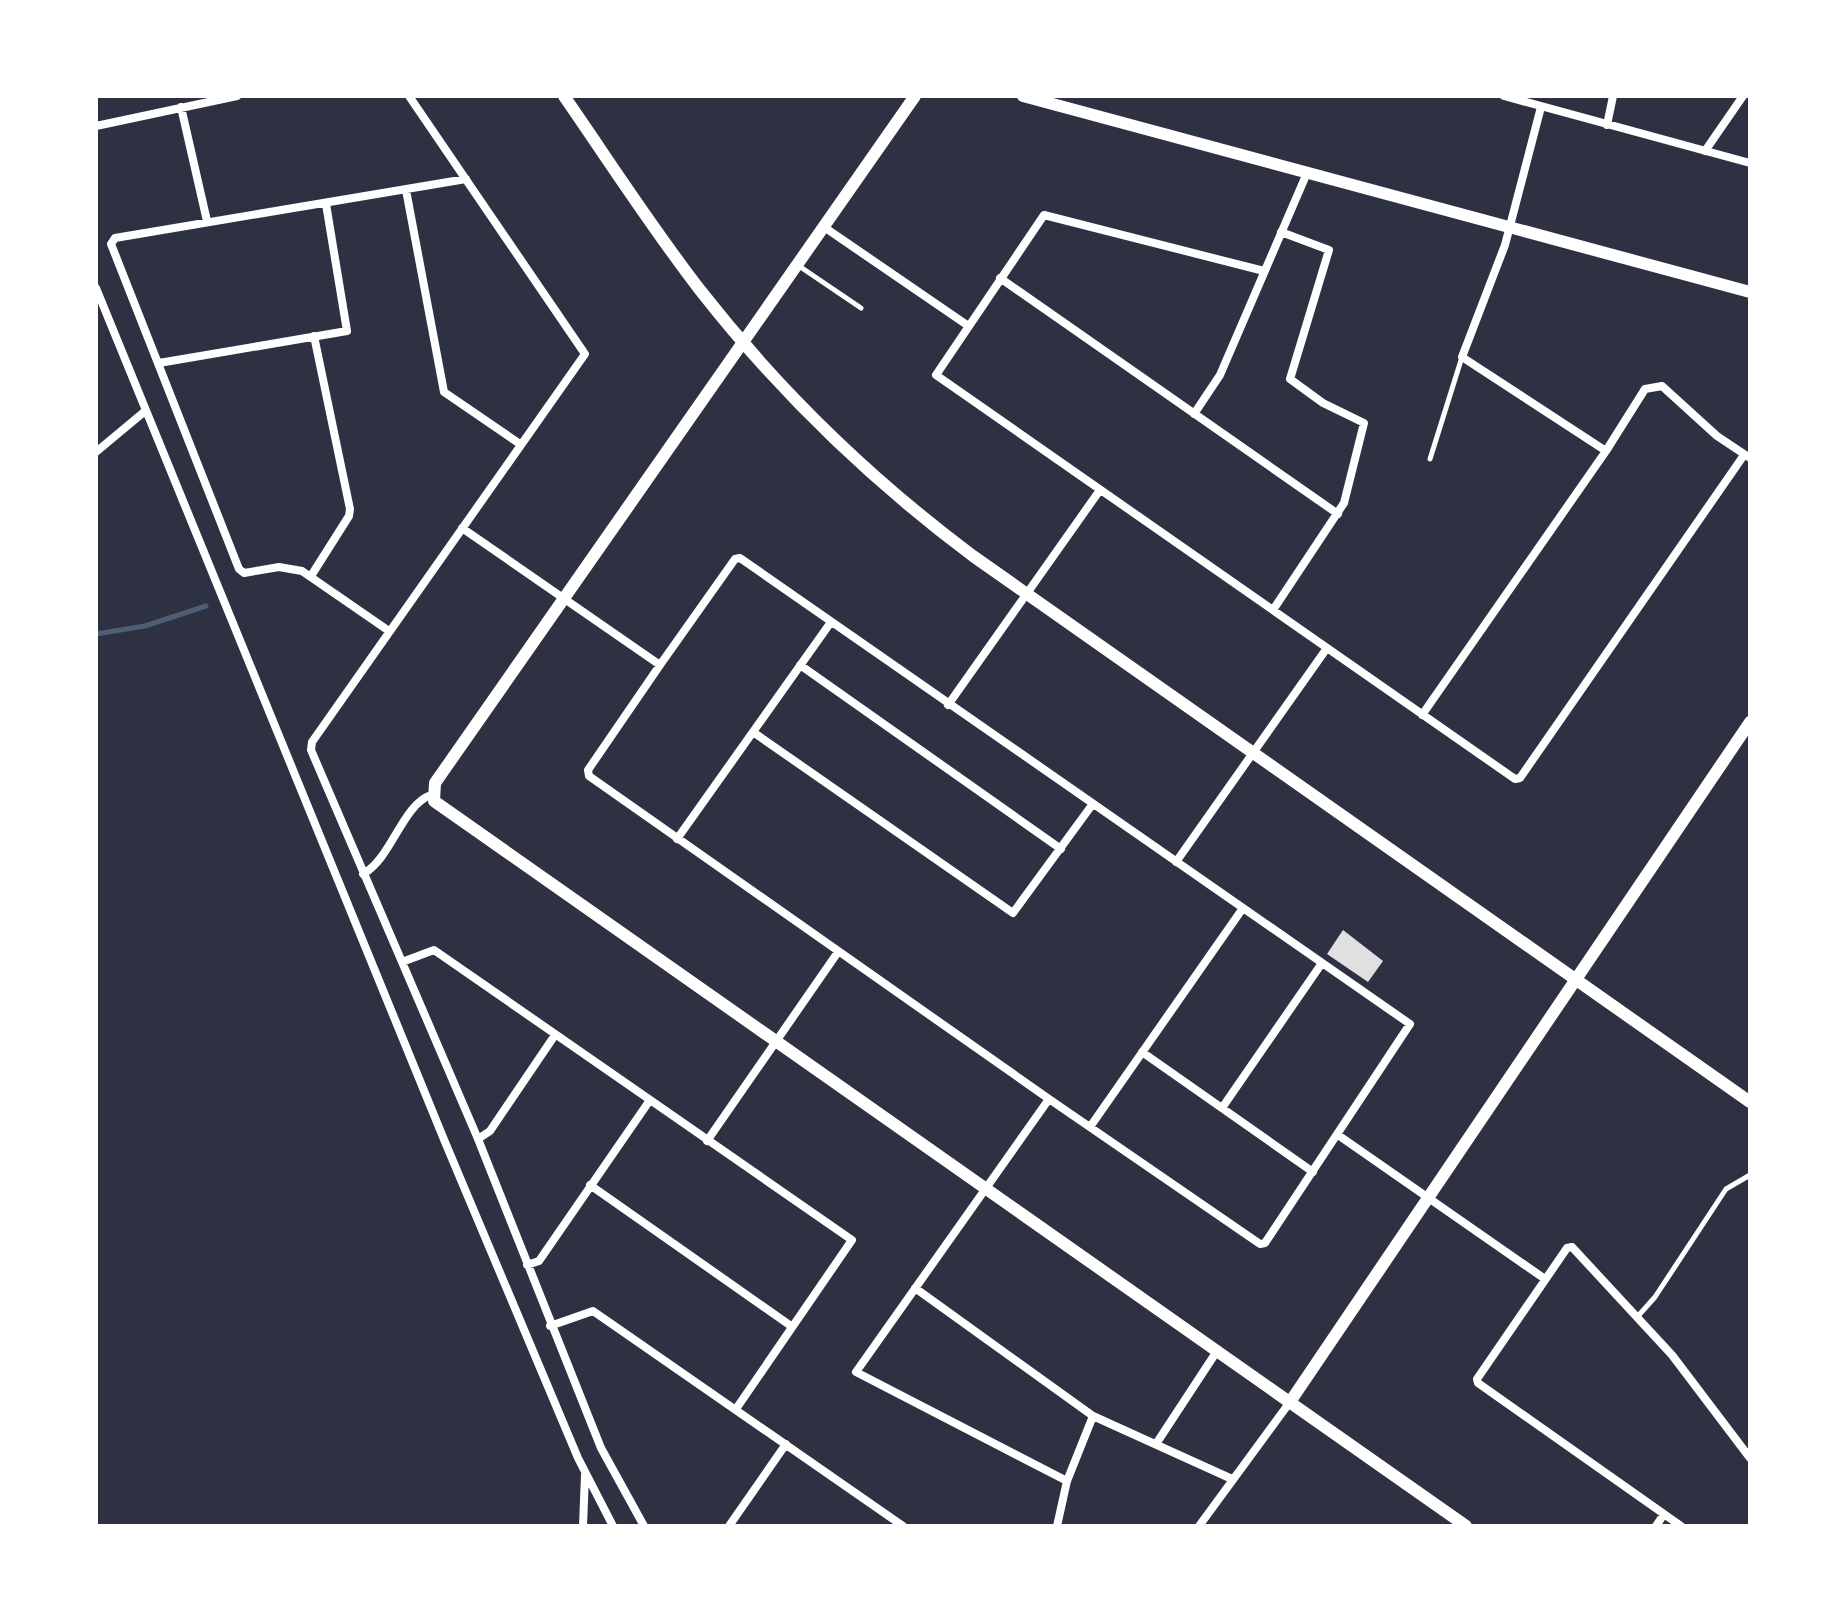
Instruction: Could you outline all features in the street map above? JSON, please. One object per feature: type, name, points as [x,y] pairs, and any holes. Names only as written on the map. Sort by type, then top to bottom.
[{"type":"street","points":[[96,126],[237,96]]},
{"type":"street","points":[[409,96],[585,354],[312,742],[311,750],[478,1139],[550,1326],[615,1478],[644,1526]]},
{"type":"street","points":[[564,96],[699,288],[743,343],[872,475],[933,526],[1026,593],[1750,1102]]},
{"type":"street","points":[[363,874],[375,868],[418,803],[431,795],[435,783],[915,96]]},
{"type":"street","points":[[1023,96],[1064,102],[1307,173],[1750,292]]},
{"type":"street","points":[[1504,96],[1750,163]]},
{"type":"street","points":[[1607,125],[1613,96]]},
{"type":"street","points":[[1705,151],[1743,96]]},
{"type":"street","points":[[181,107],[207,221]]},
{"type":"street","points":[[1541,107],[1510,227],[1462,357],[1606,451]]},
{"type":"street","points":[[1194,414],[1220,375],[1307,173]]},
{"type":"street","points":[[389,631],[311,576],[279,567],[244,573],[239,569],[111,244],[115,238],[207,221],[466,179]]},
{"type":"street","points":[[406,190],[444,392],[520,444]]},
{"type":"street","points":[[159,363],[348,328],[326,204]]},
{"type":"street","points":[[1264,271],[1047,214],[967,325],[936,375],[1422,715],[1515,779],[1520,778],[1747,457],[1717,436],[1662,386],[1645,389],[1606,451],[1422,715]]},
{"type":"street","points":[[824,227],[967,325]]},
{"type":"street","points":[[1273,610],[1338,514],[1364,423],[1323,403],[1290,379],[1329,250],[1281,232]]},
{"type":"street","points":[[1000,278],[1338,514]]},
{"type":"street","points":[[96,288],[144,412],[585,1474],[613,1526]]},
{"type":"street","points":[[311,576],[349,516],[350,509],[314,336]]},
{"type":"street","points":[[96,452],[144,412]]},
{"type":"street","points":[[948,705],[1100,490]]},
{"type":"street","points":[[462,528],[660,665]]},
{"type":"street","points":[[740,558],[831,622],[1410,1024],[1265,1243],[1260,1244],[1049,1099],[589,776],[588,770],[735,559],[740,558]]},
{"type":"street","points":[[677,839],[831,622]]},
{"type":"street","points":[[1176,862],[1327,648]]},
{"type":"street","points":[[800,665],[1061,849]]},
{"type":"street","points":[[1199,1526],[1290,1402],[1750,722]]},
{"type":"street","points":[[753,732],[1013,913],[1092,805]]},
{"type":"street","points":[[431,795],[439,807],[1466,1526]]},
{"type":"street","points":[[1090,1127],[1243,908]]},
{"type":"street","points":[[402,962],[434,950],[852,1240],[736,1409]]},
{"type":"street","points":[[707,1141],[838,952]]},
{"type":"street","points":[[1222,1108],[1322,963]]},
{"type":"street","points":[[478,1139],[490,1131],[555,1035]]},
{"type":"street","points":[[1142,1052],[1313,1172]]},
{"type":"street","points":[[1049,1099],[856,1372],[1067,1481]]},
{"type":"street","points":[[527,1265],[539,1261],[650,1100]]},
{"type":"street","points":[[1338,1135],[1545,1279]]},
{"type":"street","points":[[590,1185],[791,1326]]},
{"type":"street","points":[[1681,1526],[1478,1383],[1477,1379],[1567,1248],[1572,1247],[1639,1315],[1750,1458]]},
{"type":"street","points":[[915,1288],[1093,1416],[1232,1479]]},
{"type":"street","points":[[550,1326],[593,1311],[903,1526]]},
{"type":"street","points":[[1156,1444],[1217,1351]]},
{"type":"street","points":[[1057,1526],[1067,1481],[1093,1416]]},
{"type":"street","points":[[729,1526],[786,1444]]},
{"type":"street","points":[[583,1526],[585,1474]]},
{"type":"street","points":[[1656,1526],[1664,1514]]},
{"type":"lane","points":[[798,265],[861,308]]},
{"type":"lane","points":[[1430,459],[1462,357]]},
{"type":"lane","points":[[1639,1315],[1669,1277],[1726,1189],[1750,1175]]},
{"type":"building","points":[[1343,930],[1383,961],[1368,982],[1327,954]]},
{"type":"waterway","points":[[96,634],[145,626],[206,606]]}]
